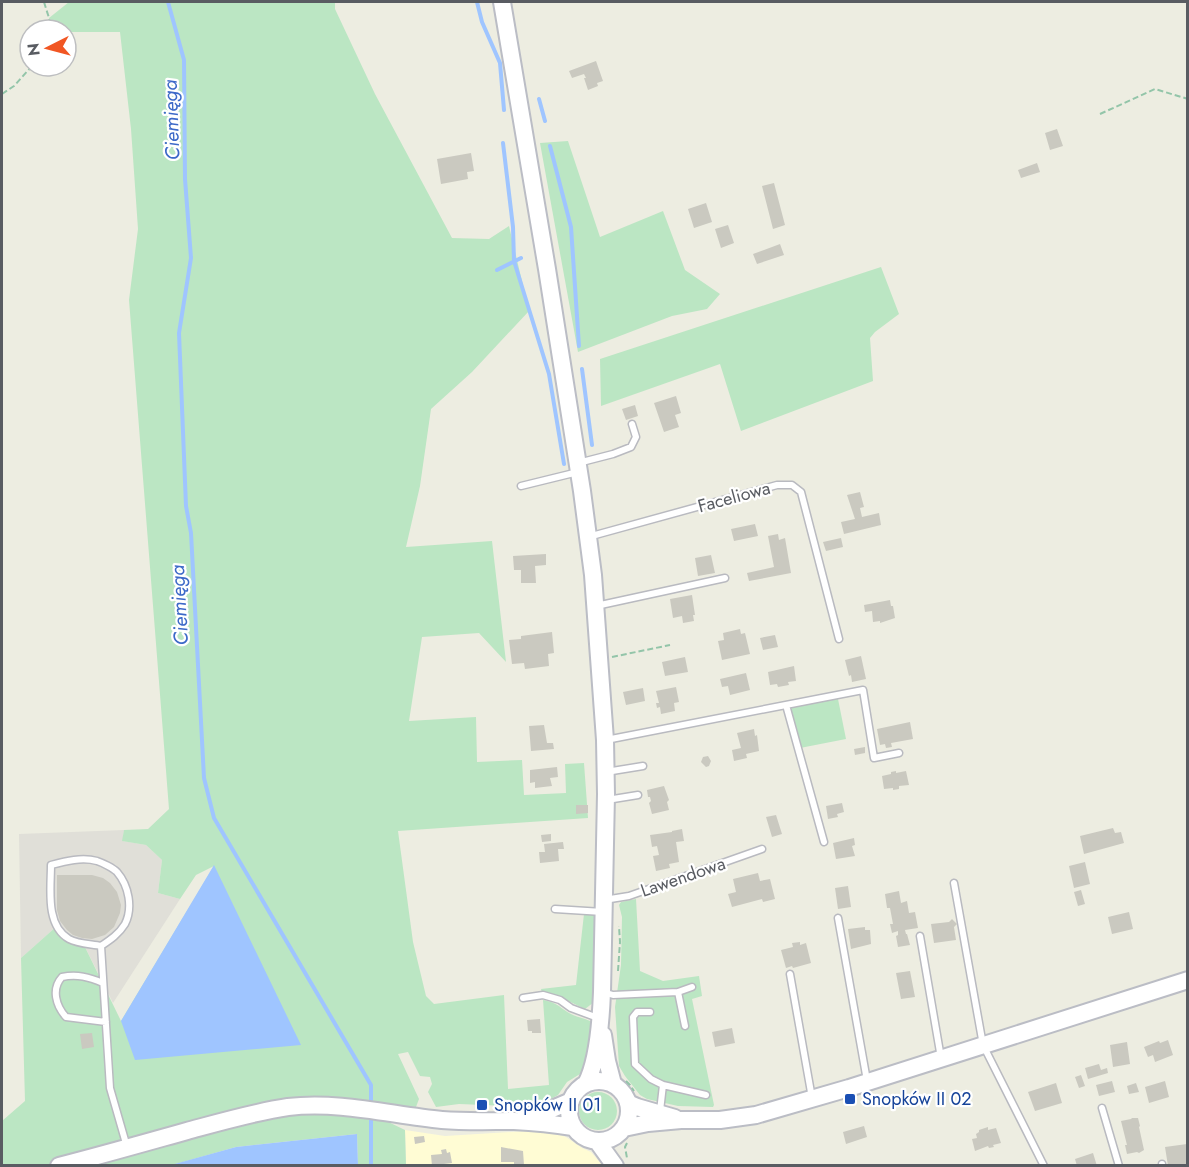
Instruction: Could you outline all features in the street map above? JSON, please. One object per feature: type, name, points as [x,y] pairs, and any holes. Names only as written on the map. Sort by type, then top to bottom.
[{"type":"main road","points":[[502,2],[578,468],[596,606],[600,659],[606,772],[601,1019],[592,1072],[586,1084],[574,1094],[571,1101],[569,1114],[573,1126],[586,1138],[604,1141],[620,1132],[648,1123],[720,1120],[756,1115],[1188,980]]},
{"type":"main road","points":[[601,1019],[607,1061],[622,1092],[632,1098],[637,1107],[681,1120]]},
{"type":"main road","points":[[586,1084],[616,1081]]},
{"type":"main road","points":[[620,1166],[620,1132],[629,1116],[632,1098]]},
{"type":"main road","points":[[514,1121],[571,1101]]},
{"type":"main road","points":[[59,1166],[229,1120],[301,1106],[346,1108],[460,1122],[514,1121],[573,1126]]},
{"type":"main road","points":[[597,1141],[615,1166]]},
{"type":"lane","points":[[520,486],[578,468],[631,447],[636,437],[632,424]]},
{"type":"lane","name":"Faceliowa","points":[[588,537],[777,484],[792,485],[801,492],[839,639]]},
{"type":"lane","points":[[596,606],[725,578]]},
{"type":"lane","points":[[605,740],[863,690],[874,758],[899,753]]},
{"type":"lane","points":[[786,705],[824,842]]},
{"type":"lane","points":[[606,772],[643,766]]},
{"type":"lane","points":[[606,800],[638,795]]},
{"type":"lane","name":"Lawendowa","points":[[555,909],[604,906],[762,849]]},
{"type":"lane","points":[[75,859],[96,861],[116,871],[122,879],[127,888],[130,905],[125,924],[115,937],[101,946],[68,938],[57,926],[51,912],[51,865],[75,859]]},
{"type":"lane","points":[[954,883],[983,1045],[1044,1166]]},
{"type":"lane","points":[[838,918],[866,1075],[870,1081]]},
{"type":"lane","points":[[920,936],[941,1058]]},
{"type":"lane","points":[[101,946],[110,1088],[127,1148]]},
{"type":"lane","points":[[790,974],[812,1098]]},
{"type":"lane","points":[[103,983],[84,976],[62,977],[56,985],[56,993],[59,1009],[66,1017],[106,1022]]},
{"type":"lane","points":[[602,992],[613,996],[678,992],[692,987]]},
{"type":"lane","points":[[678,992],[685,1026]]},
{"type":"lane","points":[[523,998],[543,995],[560,1000],[572,1008],[601,1019]]},
{"type":"lane","points":[[650,1012],[637,1012],[633,1017],[635,1064],[651,1079],[663,1085],[706,1095]]},
{"type":"lane","points":[[659,1113],[663,1085]]},
{"type":"lane","points":[[1102,1108],[1119,1166]]},
{"type":"path","points":[[44,2],[49,18]]},
{"type":"path","points":[[2,94],[21,78]]},
{"type":"path","points":[[1100,114],[1155,89],[1188,99]]},
{"type":"path","points":[[600,659],[670,645]]},
{"type":"path","points":[[616,1081],[630,1085],[632,1098]]},
{"type":"shaded area","points":[[124,830],[123,841],[146,845],[162,860],[158,893],[180,899],[113,1003],[83,943],[57,926],[21,958],[19,834]]},
{"type":"shaded area","points":[[405,1130],[445,1136],[545,1130],[566,1137],[591,1152],[602,1165],[406,1165]]},
{"type":"green space","points":[[69,2],[335,2],[335,9],[375,94],[452,238],[489,239],[509,226],[529,311],[472,372],[431,409],[420,486],[406,547],[492,541],[506,662],[479,633],[422,637],[409,721],[476,717],[477,762],[522,760],[524,795],[566,793],[565,764],[584,763],[588,818],[398,831],[413,942],[426,996],[434,1004],[504,995],[508,1089],[549,1085],[543,1000],[595,1024],[592,1051],[587,1049],[580,1074],[567,1082],[558,1095],[549,1100],[509,1106],[459,1104],[436,1107],[428,1092],[432,1084],[430,1077],[420,1076],[408,1052],[398,1054],[419,1099],[416,1107],[347,1100],[405,1130],[406,1165],[358,1165],[357,1134],[236,1147],[172,1165],[2,1165],[2,1121],[25,1101],[21,958],[57,926],[83,943],[121,1021],[214,866],[196,875],[180,899],[158,893],[162,860],[146,845],[122,841],[124,830],[148,829],[169,809],[129,300],[138,229],[131,129],[120,32],[78,32],[78,18],[49,18]]},
{"type":"green space","points":[[568,141],[600,237],[663,211],[685,270],[720,294],[707,309],[672,316],[578,352],[540,143]]},
{"type":"green space","points":[[881,267],[899,314],[870,338],[873,381],[741,431],[720,364],[601,406],[600,359]]},
{"type":"green space","points":[[838,699],[846,739],[800,748],[790,707]]},
{"type":"green space","points":[[636,899],[640,971],[663,981],[699,976],[702,996],[692,999],[713,1107],[678,1106],[647,1099],[640,1095],[619,1066],[615,1007],[621,965],[622,917],[619,905],[621,902]]},
{"type":"green space","points":[[584,914],[594,914],[598,920],[598,999],[585,1009],[560,997],[542,993],[541,989],[576,985]]},
{"type":"green space","points":[[598,1092],[612,1097],[617,1111],[612,1125],[598,1130],[584,1125],[579,1111],[584,1097]]},
{"type":"water","points":[[214,865],[301,1045],[135,1060],[121,1021]]},
{"type":"water","points":[[357,1134],[358,1165],[171,1165],[236,1147]]},
{"type":"building","points":[[596,61],[603,81],[588,90],[584,74],[572,78],[569,71]]},
{"type":"building","points":[[1057,129],[1063,146],[1050,150],[1045,133]]},
{"type":"building","points":[[471,153],[474,171],[467,172],[468,179],[441,184],[437,159]]},
{"type":"building","points":[[1037,163],[1040,172],[1021,178],[1018,170]]},
{"type":"building","points":[[774,183],[785,225],[773,229],[762,186]]},
{"type":"building","points":[[706,203],[712,222],[694,228],[688,209]]},
{"type":"building","points":[[728,225],[734,243],[721,248],[715,229]]},
{"type":"building","points":[[780,244],[784,255],[757,264],[753,254]]},
{"type":"building","points":[[676,396],[681,413],[675,415],[679,427],[664,432],[654,403]]},
{"type":"building","points":[[635,405],[638,416],[626,420],[622,409]]},
{"type":"building","points":[[860,492],[864,507],[860,508],[862,517],[879,513],[881,525],[844,534],[841,522],[855,519],[847,495]]},
{"type":"building","points":[[755,524],[758,536],[734,541],[731,529]]},
{"type":"building","points":[[778,534],[779,540],[785,538],[791,573],[749,581],[747,573],[774,567],[768,536]]},
{"type":"building","points":[[841,538],[843,547],[826,551],[823,542]]},
{"type":"building","points":[[546,554],[546,565],[535,566],[536,583],[521,583],[521,570],[514,570],[513,556]]},
{"type":"building","points":[[711,555],[715,573],[698,576],[695,558]]},
{"type":"building","points":[[692,595],[694,621],[683,623],[682,616],[673,618],[670,599]]},
{"type":"building","points":[[890,600],[895,618],[880,623],[880,621],[873,622],[872,611],[865,612],[864,605]]},
{"type":"building","points":[[740,629],[741,634],[745,633],[750,654],[722,660],[718,641],[724,640],[723,633]]},
{"type":"building","points":[[552,632],[554,653],[548,654],[549,666],[525,669],[524,663],[512,664],[509,640]]},
{"type":"building","points":[[775,635],[778,647],[763,650],[760,638]]},
{"type":"building","points":[[861,656],[866,679],[852,682],[845,660]]},
{"type":"building","points":[[685,657],[688,672],[665,676],[662,662]]},
{"type":"building","points":[[794,666],[796,681],[778,687],[777,684],[770,685],[768,672]]},
{"type":"building","points":[[746,673],[750,690],[730,695],[728,686],[722,687],[720,679]]},
{"type":"building","points":[[676,687],[679,702],[674,703],[675,711],[661,714],[660,707],[657,708],[656,703],[659,703],[656,691]]},
{"type":"building","points":[[643,688],[645,701],[626,705],[623,692]]},
{"type":"building","points":[[910,722],[913,739],[891,743],[892,747],[886,748],[885,744],[880,745],[877,729]]},
{"type":"building","points":[[544,725],[547,743],[553,743],[554,749],[531,751],[529,726]]},
{"type":"building","points":[[754,729],[759,751],[746,754],[747,758],[734,761],[732,750],[741,748],[737,733]]},
{"type":"building","points":[[865,747],[865,753],[855,755],[854,749]]},
{"type":"building","points":[[708,756],[711,761],[706,767],[701,762],[703,757]]},
{"type":"building","points":[[557,767],[558,777],[550,778],[552,786],[535,788],[535,782],[530,783],[530,770]]},
{"type":"building","points":[[896,771],[896,773],[906,771],[909,785],[899,786],[899,789],[893,790],[893,788],[884,789],[882,776]]},
{"type":"building","points":[[664,786],[669,800],[667,802],[669,810],[652,814],[647,790]]},
{"type":"building","points":[[842,803],[844,812],[837,814],[838,817],[828,819],[826,806]]},
{"type":"building","points":[[576,805],[588,805],[588,813],[576,814]]},
{"type":"building","points":[[776,815],[782,834],[772,837],[766,817]]},
{"type":"building","points":[[1113,828],[1115,833],[1121,832],[1124,843],[1084,854],[1080,836]]},
{"type":"building","points":[[682,829],[684,841],[676,842],[679,862],[669,864],[670,868],[656,871],[653,856],[659,855],[657,846],[652,847],[650,835]]},
{"type":"building","points":[[551,834],[551,841],[542,842],[541,835]]},
{"type":"building","points":[[854,838],[855,845],[852,846],[855,856],[836,859],[833,843]]},
{"type":"building","points":[[563,842],[564,849],[558,849],[559,861],[540,863],[539,852],[545,852],[544,844]]},
{"type":"building","points":[[1085,862],[1090,884],[1074,888],[1069,866]]},
{"type":"building","points":[[758,873],[760,881],[770,879],[775,899],[763,902],[762,899],[732,907],[728,894],[736,892],[733,879]]},
{"type":"building","points":[[57,875],[92,875],[110,883],[117,892],[121,905],[114,927],[105,935],[92,939],[73,935],[67,930],[60,921],[57,910]]},
{"type":"building","points":[[848,886],[851,907],[838,909],[835,888]]},
{"type":"building","points":[[1081,890],[1085,904],[1078,906],[1074,892]]},
{"type":"building","points":[[899,891],[901,903],[907,901],[909,913],[915,912],[918,928],[905,930],[910,945],[898,947],[896,936],[898,931],[892,933],[890,924],[893,924],[885,894]]},
{"type":"building","points":[[1129,912],[1133,929],[1112,934],[1108,917]]},
{"type":"building","points":[[952,919],[957,924],[954,927],[956,940],[934,943],[931,924],[949,922]]},
{"type":"building","points":[[865,927],[865,930],[870,930],[871,944],[851,949],[848,929]]},
{"type":"building","points":[[800,942],[800,945],[806,943],[811,963],[786,968],[781,950],[793,947],[792,943]]},
{"type":"building","points":[[910,971],[915,997],[901,999],[896,973]]},
{"type":"building","points":[[540,1019],[541,1033],[528,1031],[527,1020]]},
{"type":"building","points":[[732,1028],[735,1043],[715,1047],[712,1032]]},
{"type":"building","points":[[92,1033],[94,1047],[82,1049],[80,1034]]},
{"type":"building","points":[[1168,1040],[1173,1055],[1155,1062],[1153,1055],[1148,1057],[1144,1047]]},
{"type":"building","points":[[1127,1042],[1130,1064],[1113,1067],[1110,1045]]},
{"type":"building","points":[[1099,1064],[1101,1070],[1107,1068],[1108,1073],[1088,1079],[1085,1068]]},
{"type":"building","points":[[1081,1075],[1085,1086],[1079,1088],[1075,1077]]},
{"type":"building","points":[[1112,1081],[1115,1092],[1099,1096],[1096,1085]]},
{"type":"building","points":[[1165,1081],[1169,1097],[1149,1103],[1145,1087]]},
{"type":"building","points":[[1056,1083],[1062,1103],[1035,1111],[1028,1092]]},
{"type":"building","points":[[1136,1083],[1139,1092],[1129,1094],[1127,1086]]},
{"type":"building","points":[[1138,1118],[1144,1150],[1127,1154],[1121,1121]]},
{"type":"building","points":[[864,1126],[867,1137],[846,1144],[843,1132]]},
{"type":"building","points":[[988,1127],[988,1130],[996,1128],[1001,1143],[975,1151],[972,1139],[977,1138],[976,1134],[979,1130]]},
{"type":"building","points":[[424,1136],[425,1142],[415,1144],[414,1137]]},
{"type":"building","points":[[1187,1144],[1188,1166],[1168,1166],[1165,1147]]},
{"type":"building","points":[[501,1147],[523,1151],[524,1165],[501,1162]]},
{"type":"building","points":[[446,1149],[447,1153],[450,1152],[452,1163],[444,1164],[445,1166],[432,1166],[431,1155],[442,1154],[441,1150]]},
{"type":"building","points":[[1093,1153],[1097,1166],[1077,1166],[1075,1159]]},
{"type":"waterway","name":"Ciemięga","points":[[168,2],[184,60],[185,179],[191,258],[179,333],[186,506],[191,533],[204,778],[214,818],[371,1085],[371,1105]]},
{"type":"waterway","points":[[477,2],[482,22],[500,63],[504,110]]},
{"type":"waterway","points":[[539,99],[545,121]]},
{"type":"waterway","points":[[503,143],[513,227],[514,261],[549,374],[564,464]]},
{"type":"waterway","points":[[550,146],[571,227],[579,346]]},
{"type":"waterway","points":[[497,270],[521,258]]},
{"type":"waterway","points":[[582,369],[592,445]]},
{"type":"waterway","name":"Ciemięga","points":[[371,1115],[371,1166]]},
{"type":"place","name":"Snopków II 02","points":[[850,1099]]},
{"type":"place","name":"Snopków II 01","points":[[482,1105]]}]
